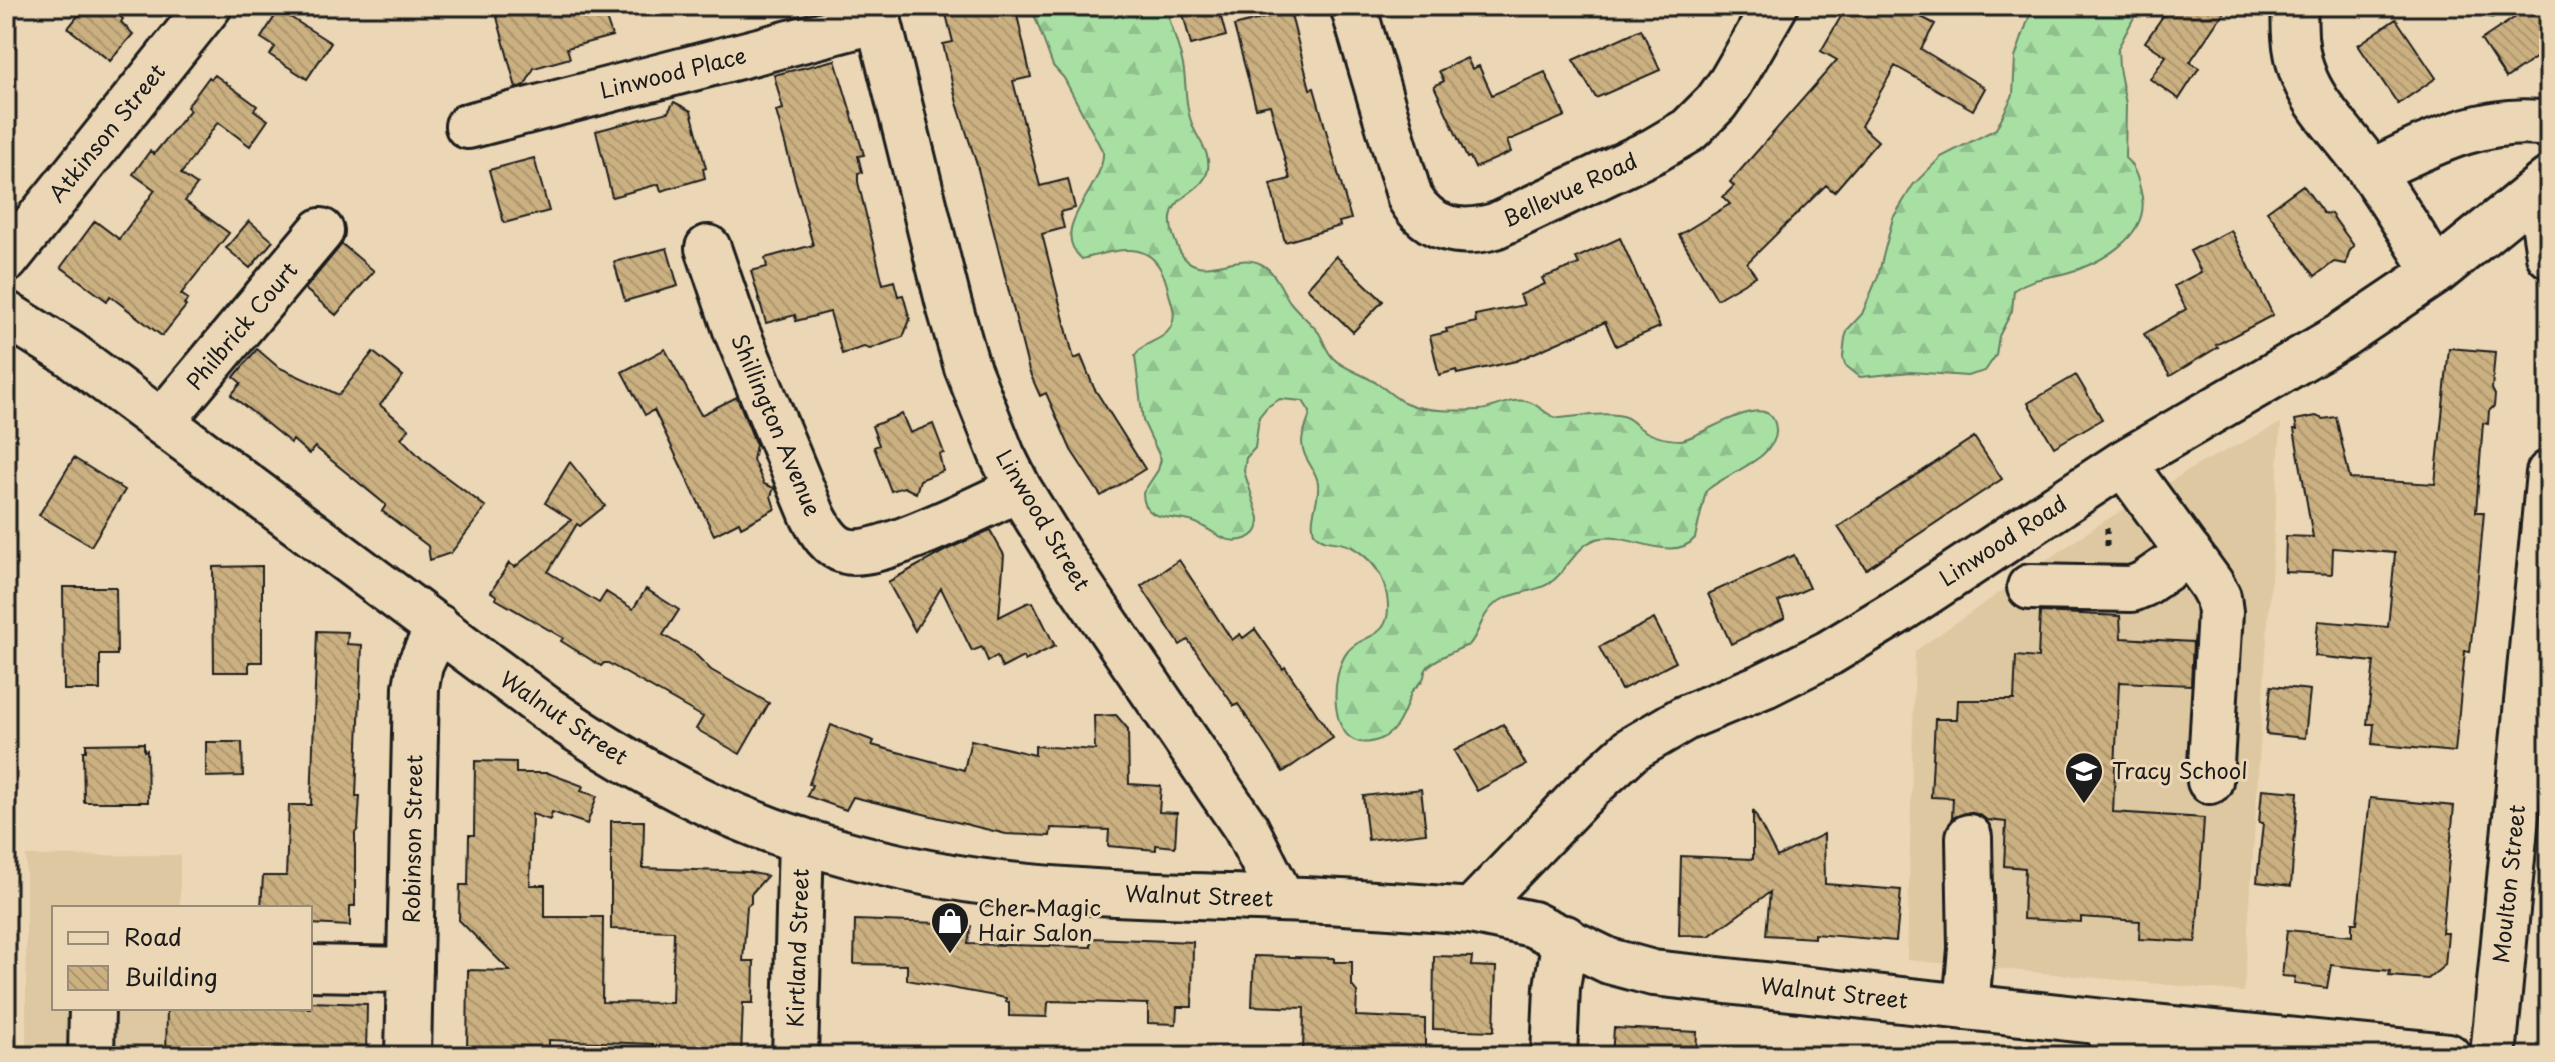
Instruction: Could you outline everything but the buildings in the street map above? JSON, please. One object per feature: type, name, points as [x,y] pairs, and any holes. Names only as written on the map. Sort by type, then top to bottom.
[{"type":"street","name":"Atkinson Street","points":[[6,260],[209,6]]},
{"type":"street","name":"Bellevue Road","points":[[1353,6],[1410,198],[1429,221],[1449,229],[1469,230],[1495,226],[1655,150],[1689,130],[1716,103],[1731,82],[1775,6]]},
{"type":"street","points":[[2295,6],[2295,44],[2307,85],[2371,172],[2436,272]]},
{"type":"street","name":"Linwood Place","points":[[468,126],[877,13]]},
{"type":"street","name":"Linwood Street","points":[[877,13],[952,317],[983,411],[1019,489],[1059,554],[1246,828],[1282,899]]},
{"type":"street","points":[[2371,172],[2465,131],[2510,122],[2549,124]]},
{"type":"street","points":[[2546,187],[2549,255]]},
{"type":"street","name":"Linwood Road","points":[[1471,911],[1578,799],[1632,749],[1685,718],[1765,685],[1829,653],[1900,610],[2123,463],[2341,336],[2436,272],[2546,187]]},
{"type":"street","name":"Philbrick Court","points":[[162,421],[321,231]]},
{"type":"street","name":"Shillington Avenue","points":[[708,248],[736,330],[808,504],[825,536],[838,548],[853,552],[872,551],[1019,489]]},
{"type":"street","name":"Walnut Street","points":[[6,314],[48,338],[162,421],[544,707],[640,770],[728,812],[801,840],[878,862],[989,883],[1067,890],[1471,911],[1519,920],[1565,938],[1609,961],[1653,973],[1966,1007],[2113,1040],[2448,1056]]},
{"type":"street","points":[[2123,463],[2211,584],[2219,605],[2210,781]]},
{"type":"street","name":"Moulton Street","points":[[2493,1056],[2541,651],[2549,473]]},
{"type":"street","points":[[2030,587],[2132,589],[2189,553]]},
{"type":"street","name":"Robinson Street","points":[[408,1056],[416,681],[438,627]]},
{"type":"street","points":[[1966,1007],[1971,949],[1969,837]]},
{"type":"street","name":"Kirtland Street","points":[[795,1056],[801,840]]},
{"type":"street","points":[[1554,1056],[1557,987],[1565,938]]},
{"type":"street","points":[[312,968],[410,970]]},
{"type":"street","points":[[91,1056],[92,1010]]},
{"type":"shaded area","name":"Tracy School","points":[[2281,423],[2244,992],[1907,960],[1915,651],[2098,525],[2199,464]]},
{"type":"shaded area","points":[[180,855],[180,906],[52,906],[52,1010],[312,1010],[312,957],[369,959],[366,1056],[26,1056],[26,856]]},
{"type":"green space","points":[[1031,6],[1166,6],[1183,65],[1189,117],[1206,151],[1208,163],[1204,179],[1181,199],[1171,217],[1179,250],[1187,260],[1206,267],[1250,261],[1266,267],[1290,302],[1319,333],[1334,359],[1401,401],[1423,408],[1452,411],[1479,410],[1513,401],[1526,401],[1557,418],[1618,415],[1654,435],[1681,440],[1734,417],[1762,412],[1772,417],[1775,439],[1760,457],[1706,491],[1695,538],[1686,545],[1663,548],[1612,538],[1601,538],[1587,544],[1549,583],[1495,604],[1469,645],[1430,665],[1422,681],[1412,691],[1393,730],[1371,742],[1357,741],[1347,734],[1340,723],[1336,708],[1338,676],[1348,651],[1383,627],[1388,609],[1387,596],[1379,573],[1365,556],[1351,547],[1326,541],[1314,533],[1318,483],[1303,448],[1302,438],[1310,412],[1303,401],[1280,399],[1259,417],[1255,448],[1246,458],[1244,471],[1259,518],[1257,530],[1251,536],[1233,541],[1188,520],[1154,514],[1144,503],[1143,493],[1158,470],[1161,459],[1143,421],[1135,356],[1169,330],[1174,313],[1164,276],[1148,255],[1126,250],[1082,259],[1073,247],[1070,234],[1073,221],[1096,179],[1103,152],[1064,78],[1053,66]]},
{"type":"green space","points":[[2030,6],[2140,6],[2118,48],[2126,104],[2125,158],[2134,171],[2142,197],[2138,224],[2119,247],[2093,263],[2014,290],[2012,311],[1999,336],[1996,355],[1985,371],[1967,376],[1911,372],[1860,377],[1845,365],[1845,338],[1848,329],[1862,314],[1878,276],[1893,218],[1913,185],[1941,157],[1996,129],[2013,95],[2015,58]]},
{"type":"green space","points":[[2457,6],[2510,6],[2492,18],[2463,11]]},
{"type":"place","name":"Tracy School","points":[[2084,805]]},
{"type":"place","name":"Cher Magic Hair Salon","points":[[950,955]]}]
